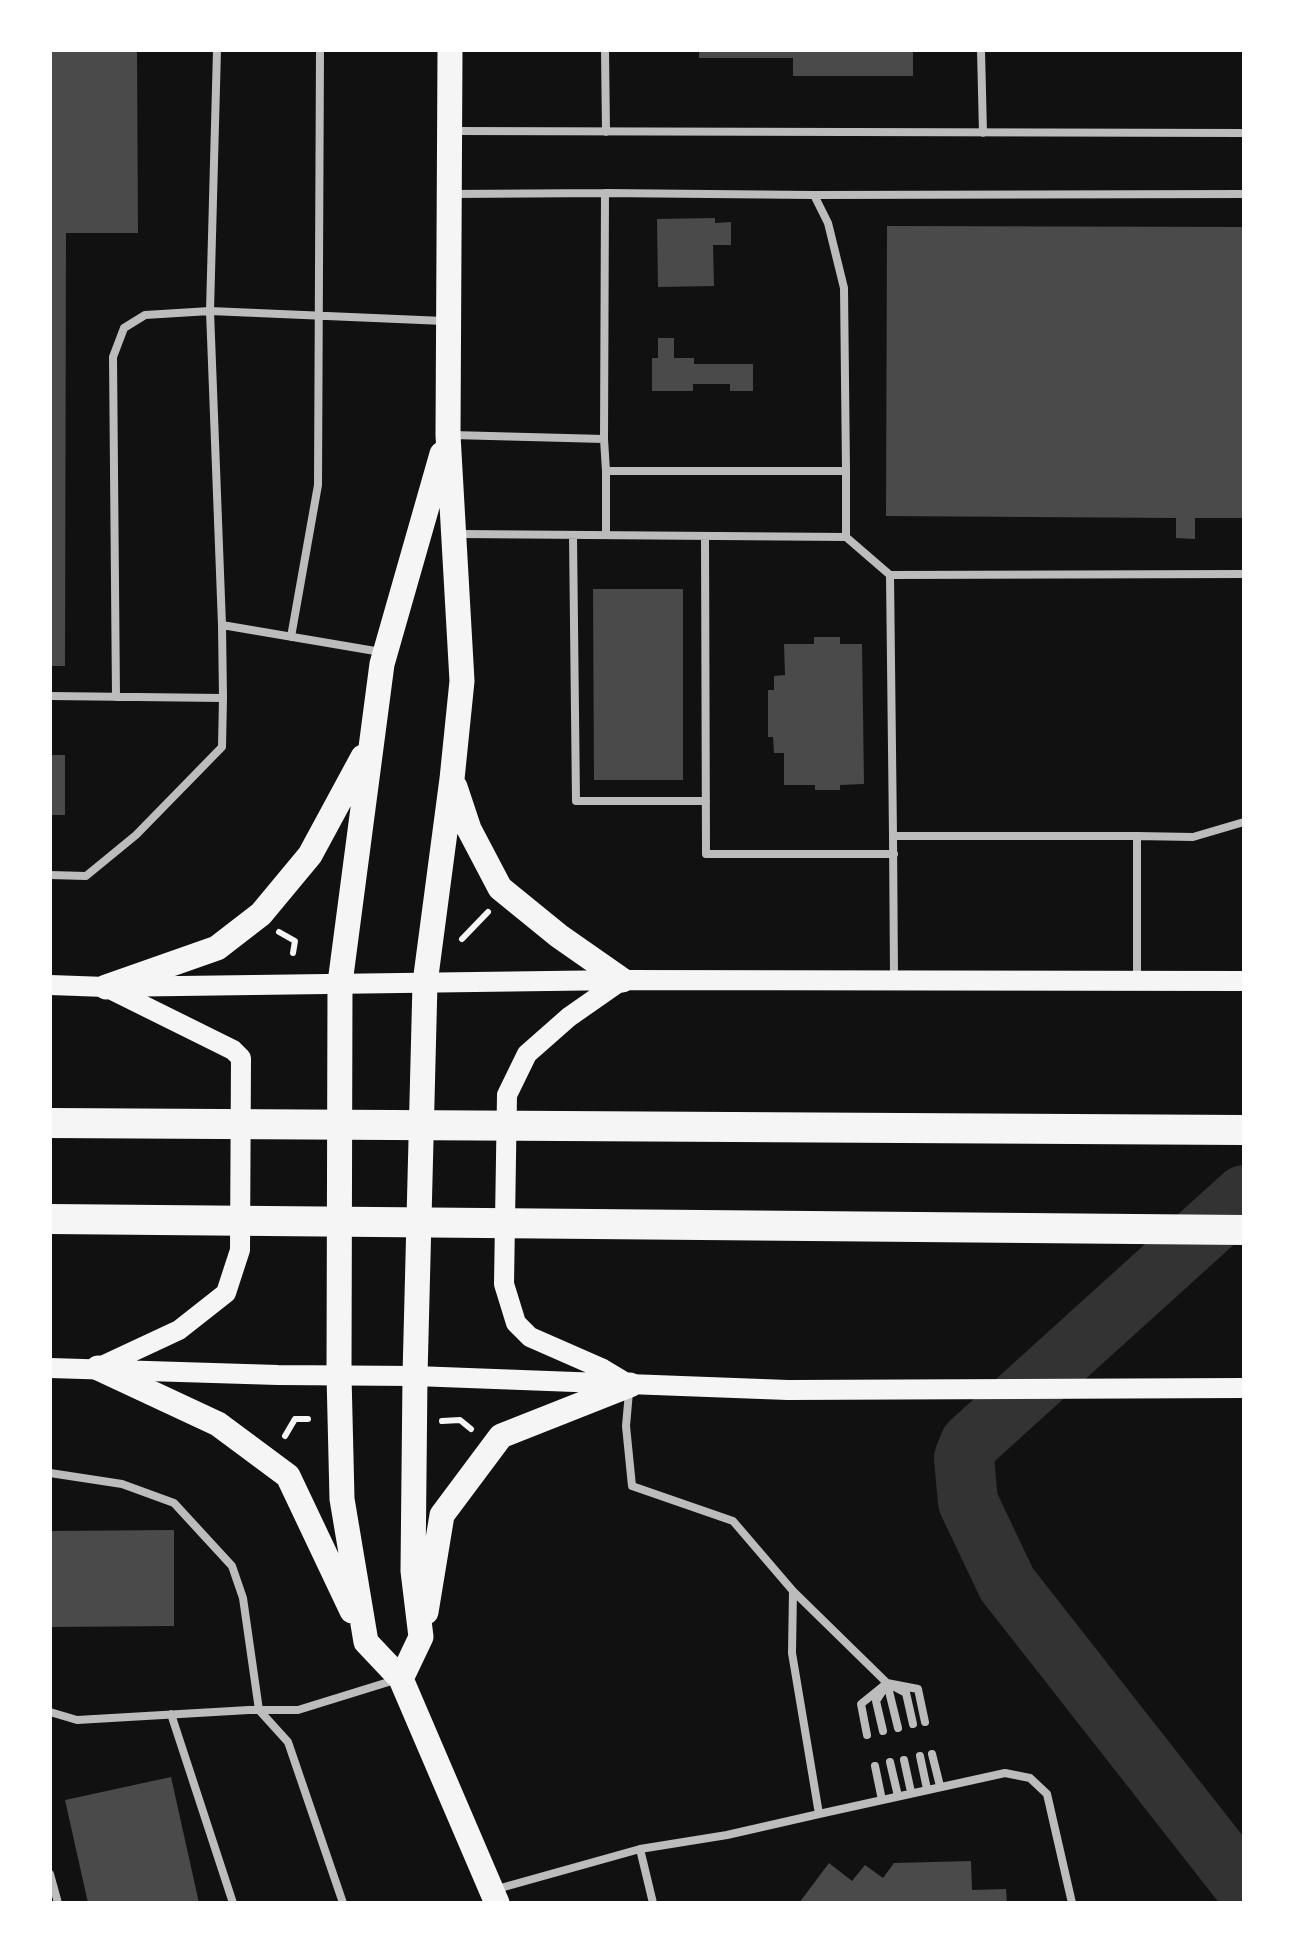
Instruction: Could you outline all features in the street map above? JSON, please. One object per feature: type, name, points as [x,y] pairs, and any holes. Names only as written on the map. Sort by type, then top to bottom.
[{"type":"highway","points":[[50,1123],[1244,1130]]},
{"type":"highway","points":[[50,1220],[1244,1230]]},
{"type":"main road","points":[[422,1637],[413,1572],[414,1376],[426,982],[462,680],[448,435],[450,50]]},
{"type":"main road","points":[[366,1642],[342,1499],[340,982],[386,653],[448,435]]},
{"type":"main road","points":[[106,987],[217,948],[261,914],[310,856],[372,740]]},
{"type":"main road","points":[[452,779],[468,829],[500,888],[622,980]]},
{"type":"main road","points":[[622,980],[569,1017],[527,1054],[507,1095],[504,1284],[516,1323],[530,1337],[603,1369],[630,1386]]},
{"type":"main road","points":[[50,985],[622,980],[1238,982]]},
{"type":"main road","points":[[98,1368],[179,1330],[226,1293],[240,1250],[241,1058],[233,1050],[106,987]]},
{"type":"main road","points":[[50,1368],[788,1390],[1244,1388]]},
{"type":"main road","points":[[98,1368],[218,1424],[288,1476],[366,1642],[401,1678],[495,1897]]},
{"type":"main road","points":[[401,1678],[422,1637],[442,1515],[501,1436],[630,1386]]},
{"type":"lane","points":[[50,875],[86,876],[136,835],[222,747],[222,625],[210,311],[217,50]]},
{"type":"lane","points":[[291,637],[318,484],[320,50]]},
{"type":"lane","points":[[605,50],[606,132]]},
{"type":"lane","points":[[981,50],[982,133]]},
{"type":"lane","points":[[450,131],[1244,134]]},
{"type":"lane","points":[[605,193],[606,536]]},
{"type":"lane","points":[[450,194],[1244,194]]},
{"type":"lane","points":[[814,196],[828,223],[844,288],[846,536]]},
{"type":"lane","points":[[116,697],[113,357],[124,328],[144,315],[210,311],[448,322]]},
{"type":"lane","points":[[448,435],[604,439]]},
{"type":"lane","points":[[606,471],[846,470]]},
{"type":"lane","points":[[453,534],[846,536],[890,575],[1244,574]]},
{"type":"lane","points":[[573,535],[576,801],[706,800]]},
{"type":"lane","points":[[705,536],[706,854],[894,854]]},
{"type":"lane","points":[[890,575],[894,982]]},
{"type":"lane","points":[[222,625],[386,653]]},
{"type":"lane","points":[[50,696],[222,698]]},
{"type":"lane","points":[[894,836],[1193,837],[1244,822]]},
{"type":"lane","points":[[1137,836],[1137,982]]},
{"type":"lane","points":[[630,1386],[626,1426],[632,1486],[733,1521],[794,1591],[887,1683],[906,1693],[913,1724]]},
{"type":"lane","points":[[50,1473],[122,1484],[174,1502],[232,1566],[243,1598],[259,1710],[288,1742],[343,1903]]},
{"type":"lane","points":[[794,1591],[792,1653],[819,1814]]},
{"type":"lane","points":[[50,1712],[77,1720],[298,1710],[401,1678]]},
{"type":"lane","points":[[887,1683],[898,1728]]},
{"type":"lane","points":[[883,1731],[876,1702],[887,1683]]},
{"type":"lane","points":[[867,1734],[860,1704],[887,1683],[918,1689],[925,1722]]},
{"type":"lane","points":[[171,1714],[233,1903]]},
{"type":"lane","points":[[932,1754],[940,1786]]},
{"type":"lane","points":[[920,1756],[927,1789]]},
{"type":"lane","points":[[904,1760],[911,1792]]},
{"type":"lane","points":[[890,1762],[898,1796]]},
{"type":"lane","points":[[875,1766],[882,1800]]},
{"type":"lane","points":[[495,1897],[640,1849],[727,1835],[1005,1773],[1030,1778],[1047,1794],[1072,1903]]},
{"type":"lane","points":[[640,1849],[654,1903]]},
{"type":"lane","points":[[50,1874],[58,1903]]},
{"type":"path","points":[[460,955],[463,936],[490,910]]},
{"type":"path","points":[[278,932],[294,940],[307,940]]},
{"type":"path","points":[[293,954],[294,940]]},
{"type":"path","points":[[285,1436],[294,1418],[294,1401]]},
{"type":"path","points":[[460,1402],[460,1420]]},
{"type":"path","points":[[294,1418],[308,1419]]},
{"type":"path","points":[[440,1421],[460,1420],[472,1429]]},
{"type":"building","points":[[50,50],[137,50],[138,233],[66,233],[65,666],[50,666]]},
{"type":"building","points":[[699,50],[913,50],[913,76],[793,76],[793,58],[699,58]]},
{"type":"building","points":[[715,218],[715,223],[731,222],[731,245],[713,245],[714,286],[658,287],[657,219]]},
{"type":"building","points":[[887,226],[1244,227],[1244,518],[1195,518],[1195,539],[1176,538],[1176,518],[886,516]]},
{"type":"building","points":[[658,338],[674,338],[674,358],[694,358],[694,364],[753,364],[753,391],[730,391],[730,384],[693,384],[693,391],[652,391],[652,358],[658,358]]},
{"type":"building","points":[[593,589],[683,589],[683,780],[594,780]]},
{"type":"building","points":[[814,637],[840,637],[840,644],[862,644],[864,784],[840,785],[840,790],[784,785],[784,753],[774,753],[773,737],[768,737],[768,690],[774,690],[774,676],[785,675],[784,644],[814,644]]},
{"type":"building","points":[[50,755],[65,755],[65,815],[50,815]]},
{"type":"building","points":[[174,1530],[174,1626],[50,1627],[50,1531]]},
{"type":"building","points":[[171,1777],[199,1903],[88,1903],[65,1800]]},
{"type":"building","points":[[971,1861],[972,1890],[1006,1889],[1007,1903],[799,1903],[829,1863],[852,1881],[865,1865],[883,1878],[894,1863]]},
{"type":"waterway","points":[[1244,1195],[970,1443],[964,1458],[968,1502],[1007,1584],[1244,1886]]}]
